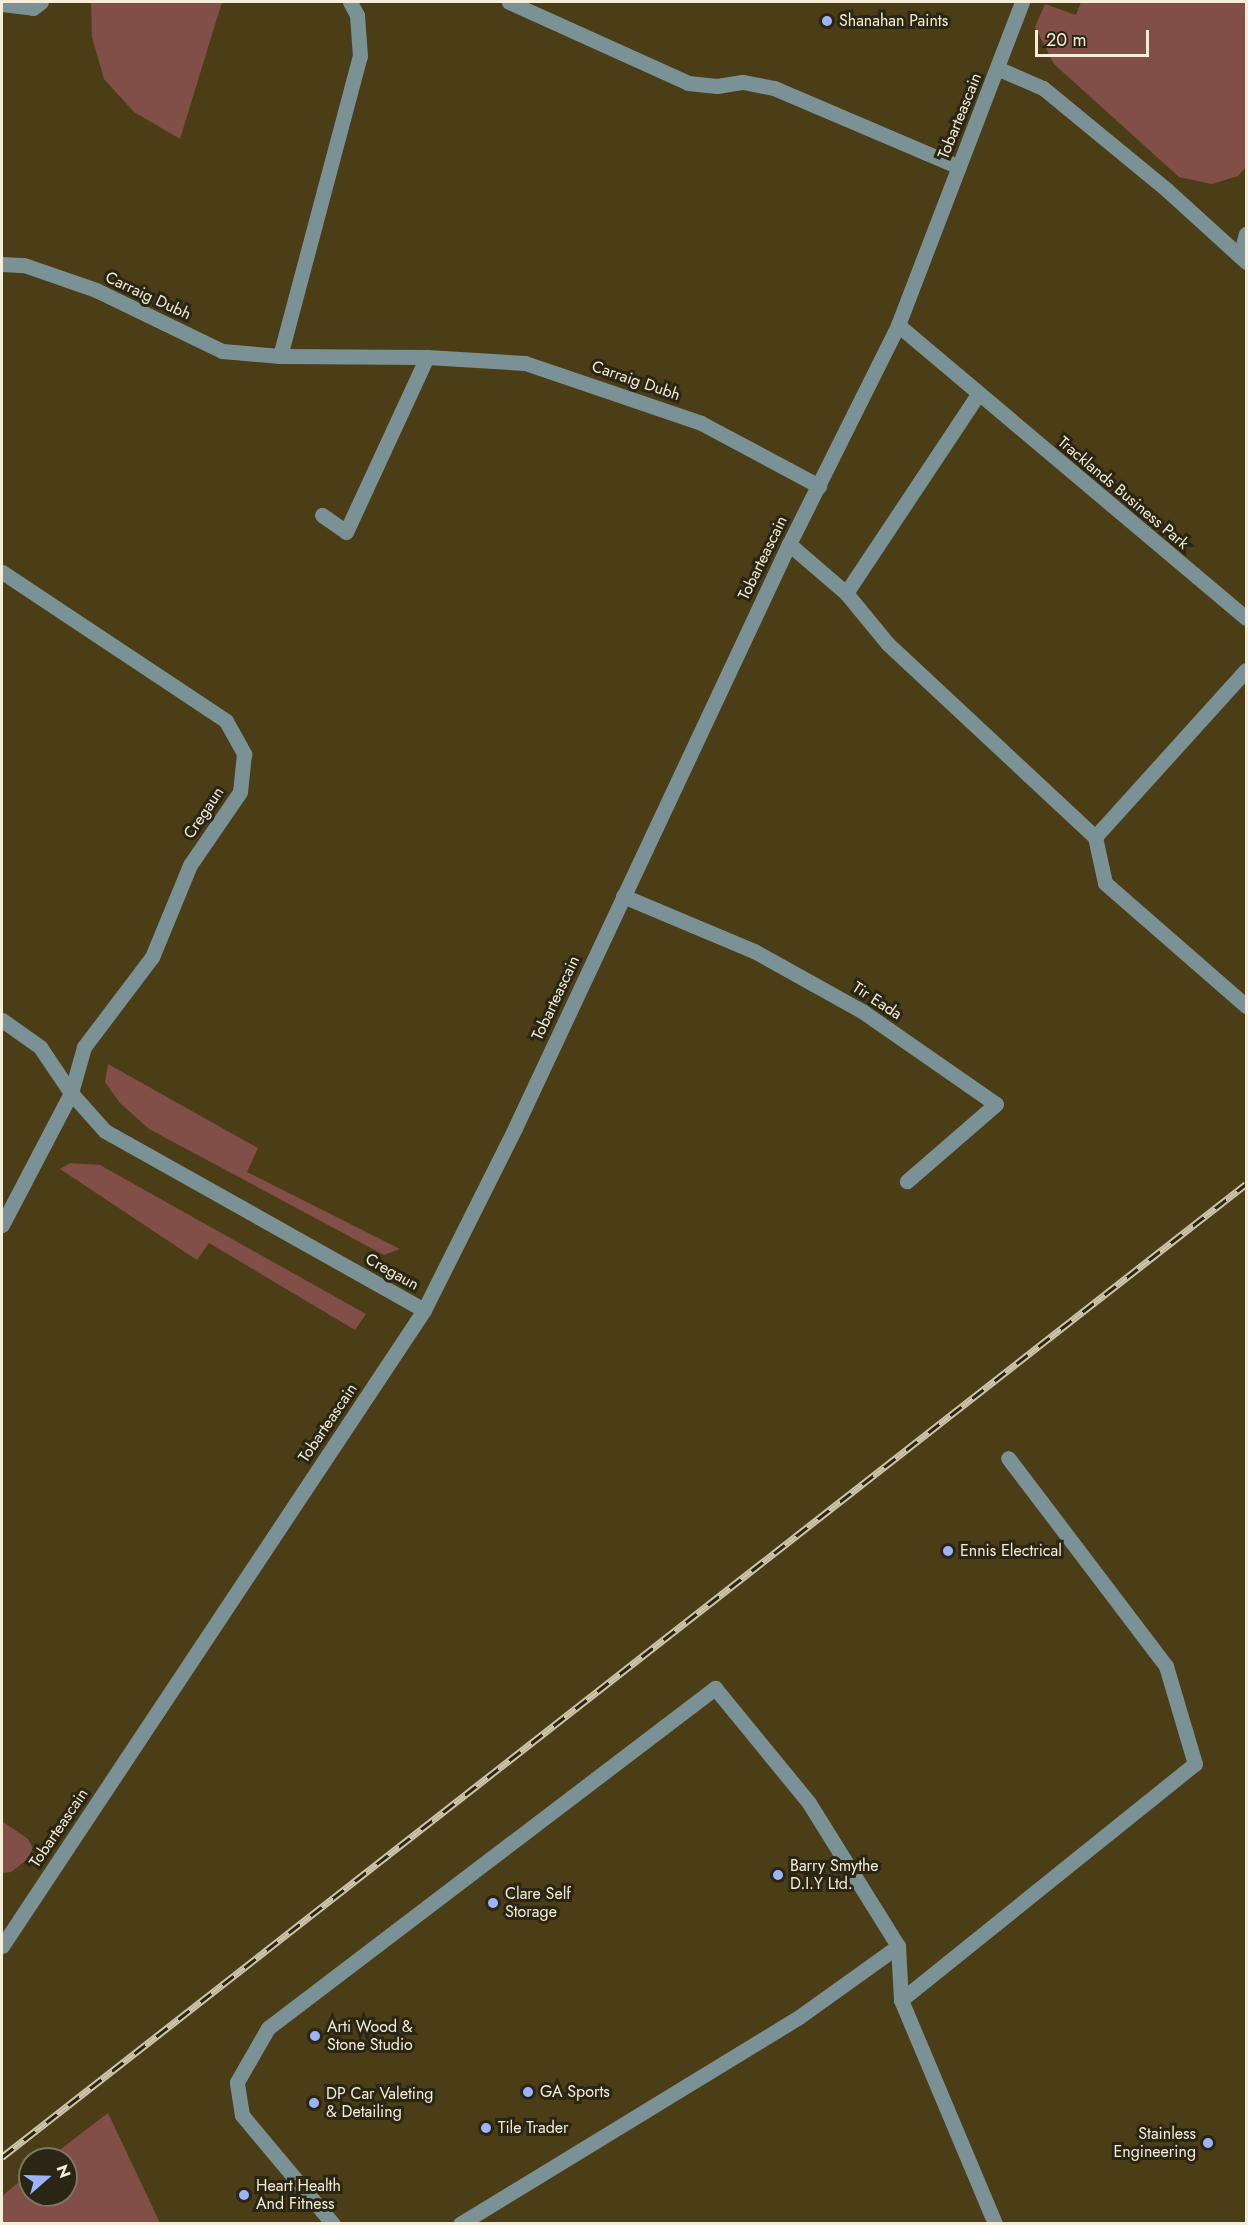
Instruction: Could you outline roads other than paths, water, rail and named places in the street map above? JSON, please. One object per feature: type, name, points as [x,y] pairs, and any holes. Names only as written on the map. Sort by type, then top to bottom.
[{"type":"street","points":[[2,4],[33,8],[41,2]]},
{"type":"street","points":[[280,356],[360,56],[357,15],[350,2]]},
{"type":"street","points":[[509,2],[688,83],[717,86],[743,82],[774,88],[959,167]]},
{"type":"street","name":"Tobarteascain","points":[[2,1946],[424,1310],[623,897],[789,544],[898,325],[999,69],[1022,2]]},
{"type":"street","points":[[999,69],[1043,88],[1167,190],[1243,259]]},
{"type":"street","points":[[1243,259],[1246,234]]},
{"type":"street","name":"Carraig Dubh","points":[[2,264],[24,265],[96,290],[222,351],[280,356],[427,357],[525,363],[701,423],[819,486]]},
{"type":"street","name":"Tracklands Business Park","points":[[898,325],[1246,618]]},
{"type":"street","points":[[322,515],[346,531],[427,357]]},
{"type":"street","points":[[846,593],[978,394]]},
{"type":"street","points":[[789,544],[846,593],[888,644],[1095,837],[1105,883],[1246,1006]]},
{"type":"street","name":"Cregaun","points":[[2,572],[226,721],[244,754],[240,792],[190,865],[152,957],[84,1047],[71,1093],[2,1225]]},
{"type":"street","points":[[1095,837],[1246,670]]},
{"type":"street","name":"Tir Eada","points":[[623,897],[754,951],[784,967],[862,1011],[996,1104],[907,1181]]},
{"type":"street","name":"Cregaun","points":[[2,1020],[40,1047],[71,1093],[105,1131],[424,1310]]},
{"type":"street","points":[[901,2000],[1195,1764],[1166,1666],[1008,1458]]},
{"type":"street","points":[[333,2223],[242,2115],[237,2082],[268,2028],[715,1688],[809,1803],[898,1946],[901,2000],[994,2223]]},
{"type":"street","points":[[2,1920],[12,1932]]},
{"type":"street","points":[[460,2223],[799,2017],[898,1946]]},
{"type":"railway","points":[[2,2157],[1246,1184]]},
{"type":"place","name":"Shanahan Paints","points":[[827,21]]},
{"type":"place","name":"Ennis Electrical","points":[[948,1551]]},
{"type":"place","name":"Barry Smythe D.I.Y Ltd.","points":[[778,1875]]},
{"type":"place","name":"Clare Self Storage","points":[[493,1903]]},
{"type":"place","name":"Arti Wood & Stone Studio","points":[[315,2036]]},
{"type":"place","name":"GA Sports","points":[[528,2092]]},
{"type":"place","name":"DP Car Valeting & Detailing","points":[[314,2103]]},
{"type":"place","name":"Tile Trader","points":[[486,2128]]},
{"type":"place","name":"Stainless Engineering","points":[[1208,2143]]},
{"type":"place","name":"Heart Health And Fitness","points":[[244,2195]]}]
